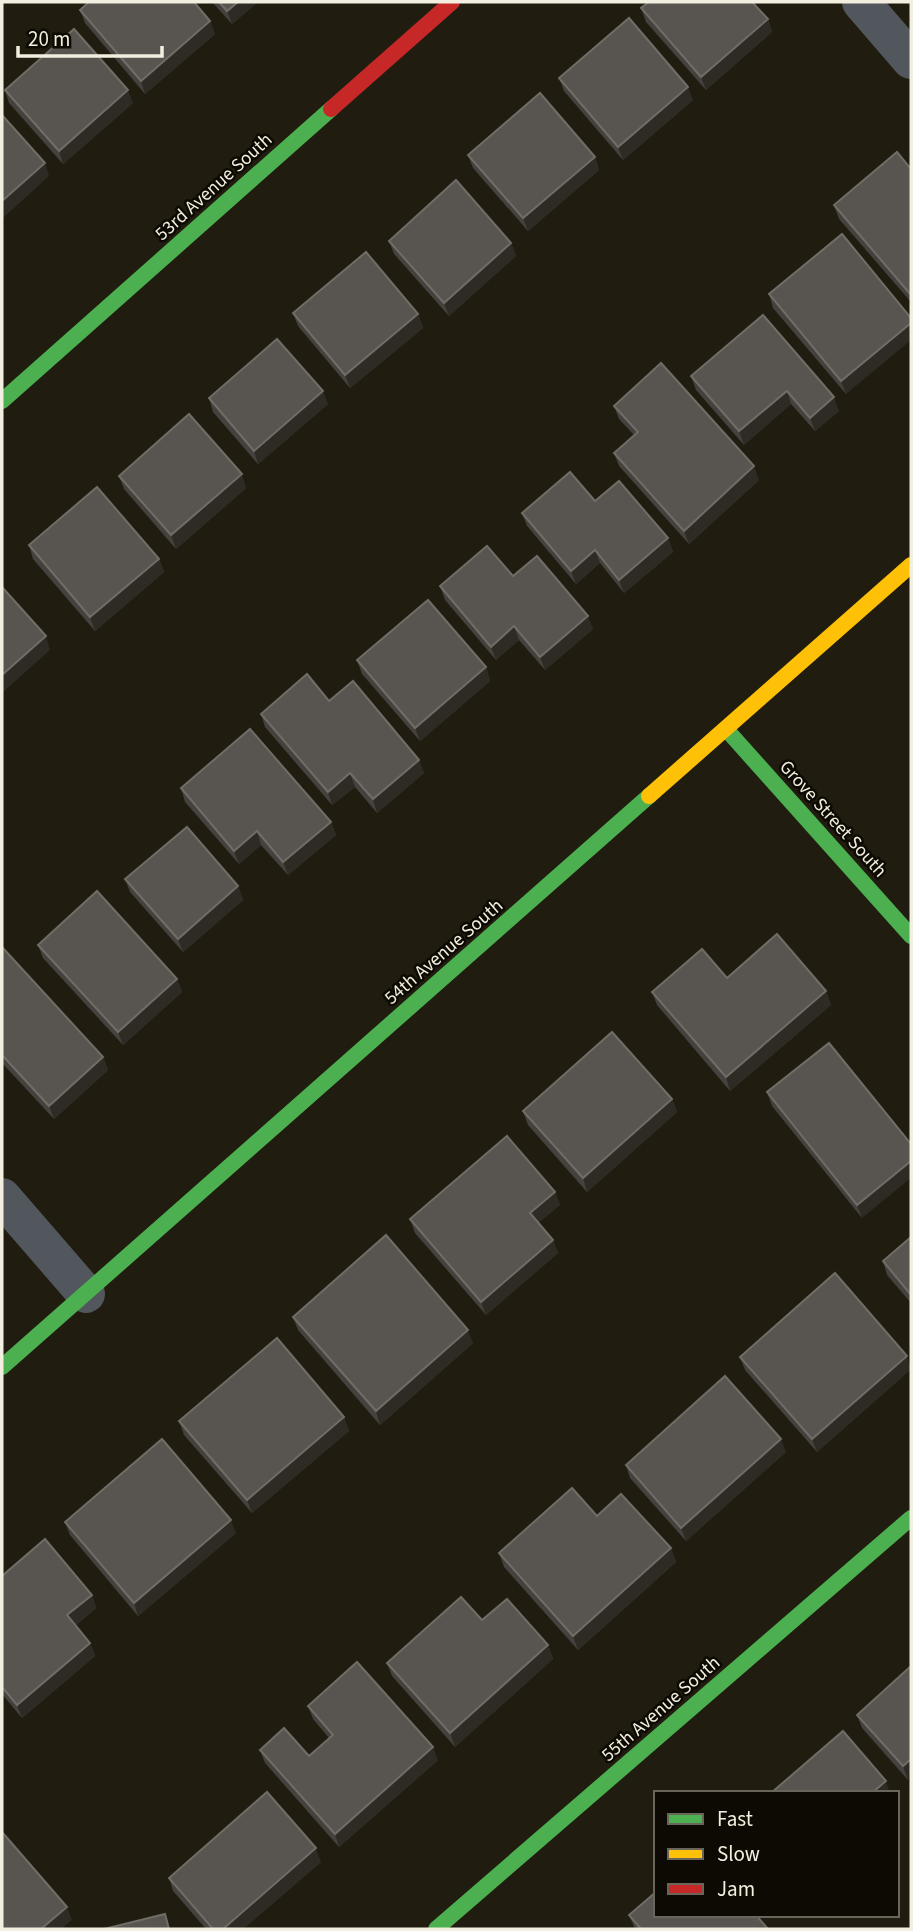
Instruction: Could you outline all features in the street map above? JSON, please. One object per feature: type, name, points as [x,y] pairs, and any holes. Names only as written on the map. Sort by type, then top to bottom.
[{"type":"street","name":"53rd Avenue South","points":[[2,401],[452,2]]},
{"type":"street","points":[[861,2],[911,60]]},
{"type":"street","name":"54th Avenue South","points":[[2,1367],[911,565]]},
{"type":"street","name":"Grove Street South","points":[[726,729],[911,936]]},
{"type":"street","points":[[2,1197],[86,1294]]},
{"type":"street","name":"55th Avenue South","points":[[436,1929],[911,1518]]},
{"type":"building","points":[[89,2],[194,2],[210,21],[141,81],[80,10]]},
{"type":"building","points":[[219,2],[238,2],[227,11]]},
{"type":"building","points":[[649,2],[752,2],[768,19],[701,77],[641,8]]},
{"type":"building","points":[[629,18],[688,87],[618,147],[559,78]]},
{"type":"building","points":[[74,29],[128,90],[59,151],[5,90]]},
{"type":"building","points":[[540,93],[595,157],[523,218],[468,155]]},
{"type":"building","points":[[2,115],[45,163],[2,201]]},
{"type":"building","points":[[897,152],[911,169],[911,295],[834,205]]},
{"type":"building","points":[[456,180],[511,243],[444,303],[389,241]]},
{"type":"building","points":[[842,234],[911,318],[911,323],[841,381],[769,294]]},
{"type":"building","points":[[366,252],[418,314],[345,375],[293,313]]},
{"type":"building","points":[[763,315],[834,397],[810,418],[787,391],[739,431],[691,376]]},
{"type":"building","points":[[277,339],[323,391],[254,451],[209,398]]},
{"type":"building","points":[[661,363],[754,466],[684,531],[614,453],[638,432],[614,406]]},
{"type":"building","points":[[189,414],[242,474],[171,535],[119,476]]},
{"type":"building","points":[[570,472],[595,501],[619,481],[668,538],[619,580],[595,550],[571,571],[522,513]]},
{"type":"building","points":[[97,487],[159,559],[90,617],[29,545]]},
{"type":"building","points":[[487,546],[513,576],[537,556],[588,616],[540,657],[514,626],[491,647],[440,586]]},
{"type":"building","points":[[2,587],[46,636],[2,675]]},
{"type":"building","points":[[428,600],[486,667],[415,728],[357,660]]},
{"type":"building","points":[[307,674],[329,701],[353,681],[419,760],[373,799],[350,773],[328,792],[261,714]]},
{"type":"building","points":[[250,729],[331,822],[283,862],[257,831],[234,851],[181,788]]},
{"type":"building","points":[[187,827],[238,886],[178,939],[125,879]]},
{"type":"building","points":[[97,891],[177,979],[118,1032],[38,945]]},
{"type":"building","points":[[777,934],[826,991],[726,1077],[652,992],[702,949],[727,978]]},
{"type":"building","points":[[2,947],[103,1057],[49,1106],[2,1055]]},
{"type":"building","points":[[612,1032],[672,1099],[583,1178],[523,1111]]},
{"type":"building","points":[[829,1043],[911,1144],[911,1161],[857,1205],[767,1092]]},
{"type":"building","points":[[507,1136],[555,1192],[530,1213],[553,1240],[481,1302],[410,1219]]},
{"type":"building","points":[[386,1235],[468,1330],[376,1411],[293,1317]]},
{"type":"building","points":[[911,1237],[911,1295],[883,1261]]},
{"type":"building","points":[[835,1273],[907,1356],[812,1439],[740,1357]]},
{"type":"building","points":[[277,1338],[344,1417],[247,1500],[179,1421]]},
{"type":"building","points":[[725,1376],[781,1439],[681,1528],[626,1465]]},
{"type":"building","points":[[162,1439],[231,1520],[134,1603],[65,1522]]},
{"type":"building","points":[[572,1488],[597,1516],[621,1494],[671,1548],[573,1636],[499,1553]]},
{"type":"building","points":[[45,1539],[92,1595],[67,1615],[90,1643],[17,1705],[2,1687],[2,1576]]},
{"type":"building","points":[[461,1597],[482,1620],[507,1599],[548,1645],[450,1733],[387,1663]]},
{"type":"building","points":[[357,1662],[433,1747],[335,1834],[260,1750],[284,1728],[309,1756],[333,1735],[308,1706]]},
{"type":"building","points":[[911,1666],[911,1759],[903,1766],[857,1715]]},
{"type":"building","points":[[843,1731],[886,1781],[874,1791],[773,1791]]},
{"type":"building","points":[[267,1792],[316,1848],[223,1929],[213,1929],[169,1878]]},
{"type":"building","points":[[2,1832],[67,1907],[41,1929],[2,1929]]},
{"type":"building","points":[[654,1894],[654,1917],[758,1917],[768,1929],[641,1929],[629,1915]]},
{"type":"building","points":[[165,1914],[169,1929],[104,1929]]},
{"type":"traffic: fast","points":[[2,401],[331,109]]},
{"type":"traffic: fast","points":[[726,729],[911,936]]},
{"type":"traffic: fast","points":[[2,1367],[649,796]]},
{"type":"traffic: fast","points":[[436,1929],[911,1518]]},
{"type":"traffic: slow","points":[[649,796],[911,565]]},
{"type":"traffic: jam","points":[[331,109],[452,2]]}]
